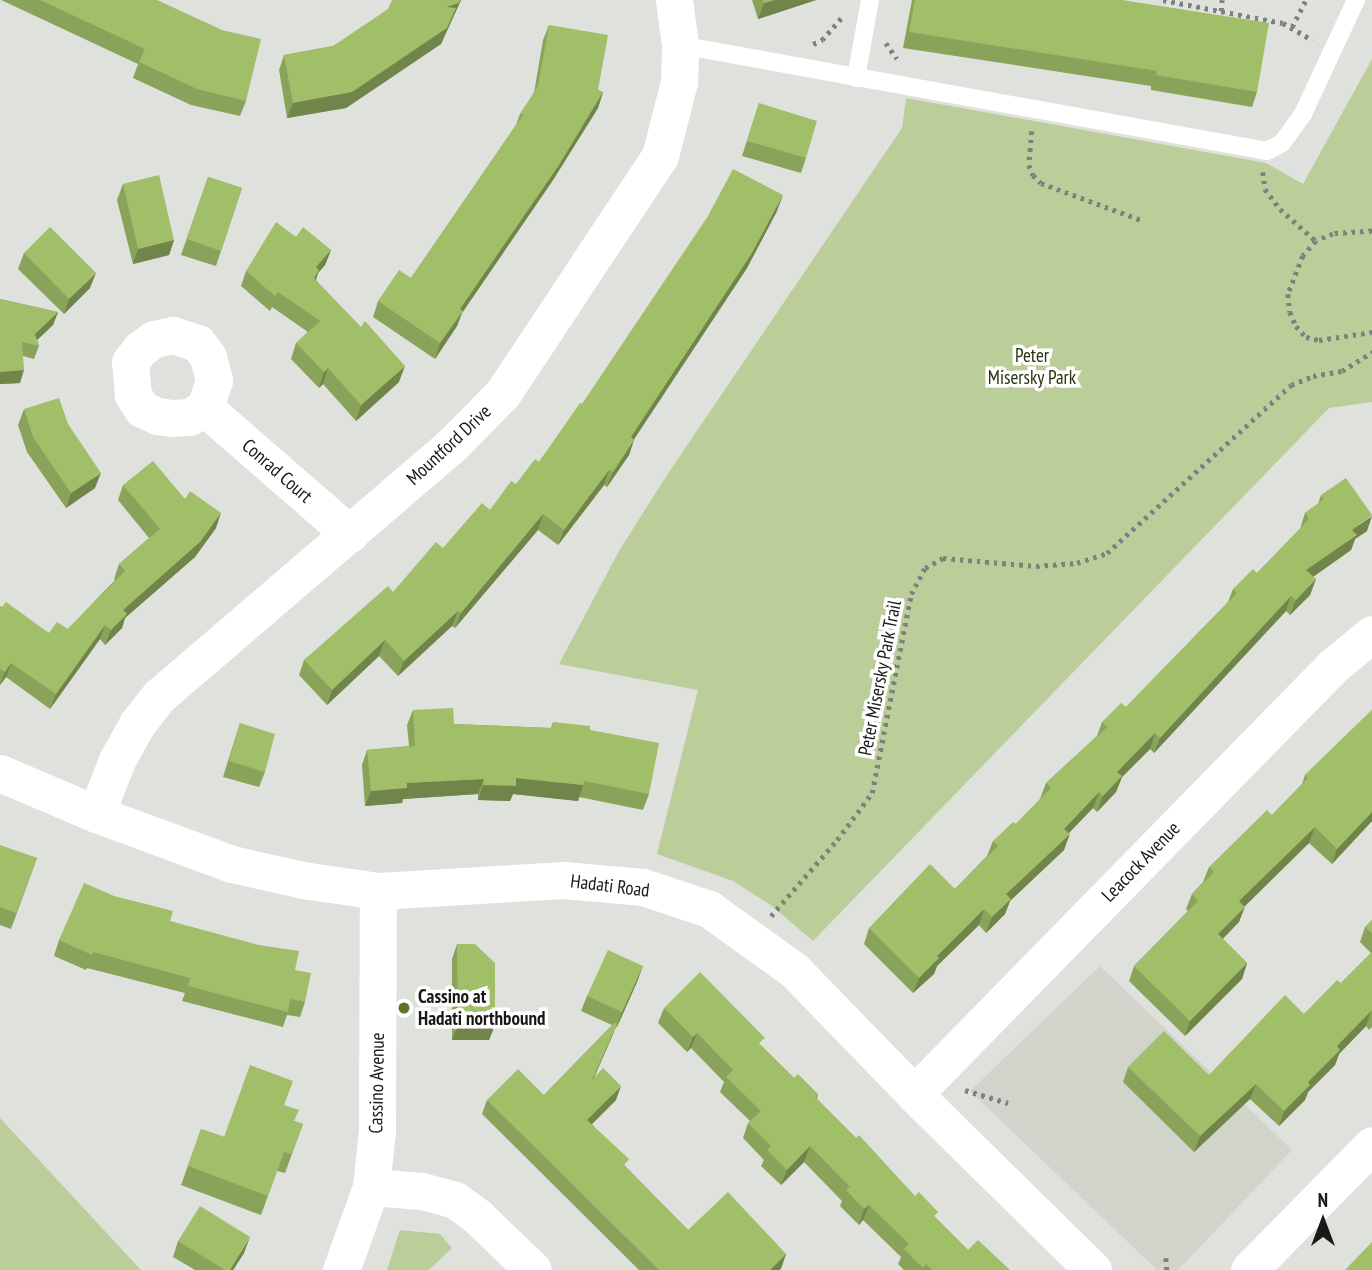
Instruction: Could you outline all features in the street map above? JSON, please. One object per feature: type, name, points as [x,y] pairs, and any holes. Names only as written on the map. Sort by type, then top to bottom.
[{"type":"street","name":"Mountford Drive","points":[[96,814],[117,760],[137,724],[159,696],[475,425],[503,393],[660,156],[679,82],[680,46],[674,0]]},
{"type":"street","name":"Conrad Court","points":[[205,408],[350,534]]},
{"type":"street","name":"Leacock Avenue","points":[[926,1082],[1323,676],[1372,635]]},
{"type":"street","name":"Hadati Road","points":[[0,774],[96,814],[232,864],[303,880],[378,891],[564,880],[643,887],[709,909],[794,970],[926,1082],[1093,1270]]},
{"type":"street","name":"Cassino Avenue","points":[[341,1270],[371,1187],[377,1131],[378,891]]},
{"type":"street","points":[[1249,1270],[1372,1145]]},
{"type":"street","points":[[371,1187],[422,1191],[455,1200],[478,1217],[533,1270]]},
{"type":"lane","points":[[856,78],[870,0]]},
{"type":"lane","points":[[680,46],[1267,150],[1282,143],[1303,114],[1356,0]]},
{"type":"path","points":[[1163,0],[1292,27],[1312,39],[1306,51]]},
{"type":"path","points":[[1221,10],[1222,0]]},
{"type":"path","points":[[1292,27],[1306,0]]},
{"type":"path","points":[[810,45],[822,40],[836,26],[846,7]]},
{"type":"path","points":[[882,33],[892,54],[900,62]]},
{"type":"path","points":[[1036,110],[1028,156],[1033,176],[1041,183],[1142,220]]},
{"type":"path","points":[[1267,150],[1262,176],[1265,189],[1280,209],[1316,241]]},
{"type":"path","points":[[1372,231],[1334,234],[1316,241],[1303,256],[1288,293],[1290,312],[1296,326],[1306,337],[1319,340],[1372,332]]},
{"type":"path","name":"Peter Misersky Park Trail","points":[[777,910],[837,840],[872,793],[911,594],[925,568],[943,558],[1036,566],[1077,563],[1107,553],[1291,385],[1313,376],[1342,371],[1372,352]]},
{"type":"path","points":[[926,1082],[1008,1102]]},
{"type":"path","points":[[1166,1258],[1167,1270]]},
{"type":"shaded area","points":[[1100,966],[1292,1150],[1178,1270],[1157,1270],[970,1091]]},
{"type":"green space","name":"Peter Misersky Park","points":[[1372,59],[1372,402],[1329,408],[813,941],[772,906],[733,881],[657,854],[698,690],[559,664],[619,551],[665,478],[902,128],[906,98],[1266,163],[1303,184]]},
{"type":"green space","points":[[0,1118],[141,1270],[0,1270]]},
{"type":"green space","points":[[400,1230],[440,1234],[452,1248],[429,1270],[387,1270]]},
{"type":"building","points":[[40,0],[157,0],[222,30],[261,39],[246,101],[197,89],[139,62],[145,49]]},
{"type":"building","points":[[392,0],[460,0],[459,3],[447,7],[456,8],[447,28],[352,92],[293,103],[284,55],[333,46],[388,9]]},
{"type":"building","points":[[915,0],[1122,0],[1269,23],[1257,92],[1156,75],[1157,71],[909,32]]},
{"type":"building","points":[[549,25],[608,35],[598,90],[603,92],[559,165],[460,309],[463,311],[440,343],[378,301],[399,270],[411,278],[523,115],[520,114],[538,86]]},
{"type":"building","points":[[759,103],[817,121],[806,158],[747,141]]},
{"type":"building","points":[[733,169],[783,195],[752,253],[631,437],[634,440],[613,472],[609,470],[564,530],[543,514],[461,613],[458,611],[404,661],[385,640],[332,690],[304,660],[388,586],[393,592],[436,542],[443,548],[482,503],[490,510],[511,481],[516,484],[535,459],[539,462],[580,403],[582,404],[708,216]]},
{"type":"building","points":[[159,175],[174,240],[138,249],[123,184]]},
{"type":"building","points":[[208,177],[242,188],[221,251],[187,239]]},
{"type":"building","points":[[276,222],[296,237],[303,227],[331,250],[316,267],[319,270],[314,278],[361,327],[365,321],[405,366],[361,405],[328,368],[324,372],[296,343],[320,321],[278,292],[275,296],[246,271]]},
{"type":"building","points":[[50,227],[96,273],[69,299],[24,253]]},
{"type":"building","points":[[0,299],[58,312],[35,334],[39,346],[22,342],[24,370],[0,372]]},
{"type":"building","points":[[59,398],[68,424],[101,473],[71,493],[33,437],[24,409]]},
{"type":"building","points":[[153,461],[185,499],[190,491],[221,513],[200,542],[123,610],[127,614],[111,630],[105,625],[56,694],[11,663],[5,672],[0,669],[0,606],[6,602],[49,633],[57,622],[68,629],[125,571],[119,564],[160,529],[123,485]]},
{"type":"building","points":[[1346,478],[1372,515],[1352,530],[1357,535],[1306,570],[1316,579],[1296,600],[1291,596],[1160,738],[1155,733],[1117,772],[1122,776],[1103,796],[1099,792],[1064,829],[1070,834],[1006,894],[1011,899],[992,917],[984,909],[919,978],[869,928],[930,864],[955,889],[998,846],[993,841],[1013,822],[1016,824],[1051,788],[1046,783],[1107,727],[1102,722],[1121,703],[1126,707],[1237,593],[1233,589],[1253,569],[1257,573],[1309,519],[1305,513],[1324,499],[1321,495]]},
{"type":"building","points":[[453,708],[454,724],[552,728],[553,722],[590,726],[590,730],[659,743],[649,794],[584,781],[583,785],[516,778],[516,786],[483,785],[484,779],[407,783],[407,788],[371,791],[367,750],[415,746],[413,710]]},
{"type":"building","points":[[1372,710],[1372,812],[1337,849],[1315,827],[1239,901],[1245,907],[1218,934],[1247,963],[1190,1021],[1134,966],[1198,901],[1192,894],[1214,872],[1209,867],[1267,810],[1272,815],[1308,778],[1305,775]]},
{"type":"building","points":[[240,723],[275,734],[265,772],[229,761]]},
{"type":"building","points":[[0,845],[37,858],[16,913],[0,907]]},
{"type":"building","points":[[84,883],[114,896],[173,911],[170,921],[259,945],[299,951],[295,970],[311,973],[305,1002],[290,999],[288,1012],[188,986],[190,978],[93,952],[92,955],[59,940]]},
{"type":"building","points":[[1372,920],[1372,933],[1365,927]]},
{"type":"building","points":[[457,944],[475,944],[495,963],[495,1025],[458,1025]]},
{"type":"building","points":[[608,950],[643,966],[622,1012],[587,996]]},
{"type":"building","points":[[1372,952],[1372,1012],[1337,1046],[1340,1050],[1284,1111],[1256,1084],[1200,1136],[1128,1067],[1164,1031],[1209,1075],[1285,995],[1304,1014],[1337,980],[1341,983]]},
{"type":"building","points":[[700,972],[765,1038],[759,1043],[794,1078],[798,1074],[818,1094],[815,1097],[856,1138],[859,1135],[915,1196],[919,1192],[938,1212],[934,1216],[968,1250],[978,1240],[1010,1270],[932,1270],[926,1264],[923,1268],[904,1249],[909,1244],[869,1205],[864,1209],[846,1190],[850,1187],[810,1146],[787,1170],[767,1150],[771,1146],[748,1123],[761,1111],[726,1077],[733,1070],[697,1033],[693,1037],[664,1008]]},
{"type":"building","points":[[614,1023],[617,1024],[592,1080],[603,1068],[621,1086],[587,1120],[629,1159],[624,1165],[688,1230],[728,1192],[786,1254],[770,1270],[659,1270],[487,1100],[518,1069],[544,1095]]},
{"type":"building","points":[[250,1065],[293,1081],[284,1105],[299,1110],[294,1121],[303,1124],[292,1154],[284,1152],[268,1196],[188,1166],[201,1129],[224,1137]]},
{"type":"building","points":[[200,1206],[250,1237],[230,1270],[225,1270],[178,1241]]},
{"type":"building","points":[[1372,1242],[1372,1270],[1345,1270]]},
{"type":"place","name":"Cassino at Hadati northbound","points":[[404,1008]]}]
